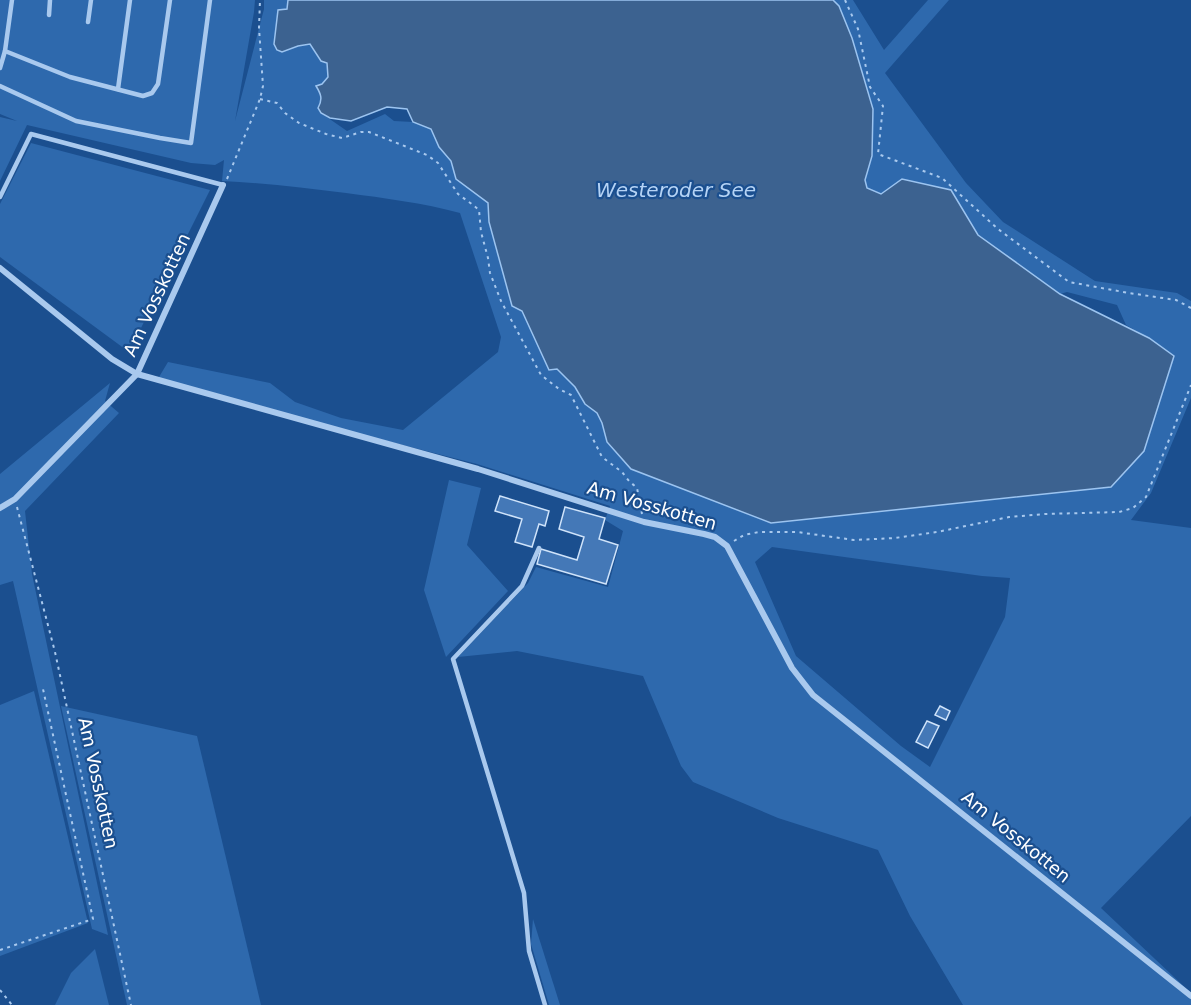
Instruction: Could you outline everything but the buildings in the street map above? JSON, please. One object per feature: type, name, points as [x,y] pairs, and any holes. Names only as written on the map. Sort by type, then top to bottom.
[{"type":"street","name":"Am Vosskotten","points":[[223,185],[137,374],[478,469],[644,522],[715,537],[727,546],[792,668],[813,695],[1191,996]]},
{"type":"street","points":[[0,268],[112,359],[137,374],[15,499],[0,508]]},
{"type":"lane","points":[[0,68],[5,51],[12,0]]},
{"type":"lane","points":[[49,15],[50,0]]},
{"type":"lane","points":[[88,22],[91,0]]},
{"type":"lane","points":[[118,89],[130,0]]},
{"type":"lane","points":[[5,51],[70,77],[143,96],[152,93],[158,84],[170,0]]},
{"type":"lane","points":[[0,86],[76,121],[191,143],[210,0]]},
{"type":"lane","points":[[0,197],[31,134],[223,185]]},
{"type":"lane","points":[[538,548],[522,586],[453,659],[524,893],[529,951],[545,1005]]},
{"type":"path","points":[[223,185],[260,99],[263,86],[259,28],[260,0]]},
{"type":"path","points":[[845,0],[858,29],[870,87],[883,106],[878,154],[942,178],[998,229],[1069,282],[1176,300],[1191,308]]},
{"type":"path","points":[[260,99],[277,103],[285,114],[299,123],[326,134],[342,138],[369,132],[427,154],[438,163],[458,194],[479,210],[481,232],[490,273],[501,301],[541,375],[571,395],[602,457],[638,488],[644,522]]},
{"type":"path","points":[[727,546],[744,535],[759,532],[797,532],[854,540],[895,538],[1009,517],[1119,512],[1133,508],[1146,497],[1191,385]]},
{"type":"path","name":"Am Vosskotten","points":[[15,499],[55,652],[131,1005]]},
{"type":"path","points":[[0,950],[93,919],[43,689]]},
{"type":"path","points":[[0,990],[12,1005]]},
{"type":"shaded area","points":[[0,0],[255,0],[235,121],[264,9],[264,0],[288,0],[282,52],[310,44],[320,61],[328,63],[328,77],[322,84],[321,113],[347,131],[385,114],[394,121],[413,122],[431,129],[439,147],[451,161],[456,179],[488,203],[489,222],[512,306],[522,310],[549,369],[557,368],[575,387],[585,404],[597,413],[607,442],[1149,338],[1126,325],[1117,305],[1067,292],[1060,294],[977,235],[951,190],[881,194],[867,188],[865,180],[872,156],[873,109],[852,38],[839,6],[833,0],[853,0],[884,50],[928,0],[949,0],[885,73],[966,183],[1003,222],[1095,281],[1177,293],[1191,301],[1191,398],[1151,493],[1131,520],[1191,528],[1191,816],[1101,908],[1191,993],[1191,1005],[963,1005],[910,916],[878,850],[778,818],[693,782],[681,766],[643,676],[517,651],[458,657],[528,583],[536,567],[608,587],[623,531],[605,520],[610,506],[477,464],[156,382],[168,362],[270,383],[295,402],[341,418],[403,430],[498,352],[501,337],[460,213],[360,195],[222,181],[224,160],[215,165],[191,163],[27,125],[0,181],[0,117],[17,121],[0,114]],"holes":[[[772,547],[1010,578],[1005,617],[930,767],[901,746],[796,656],[755,562]]]},
{"type":"shaded area","points":[[31,143],[210,190],[129,352],[0,257],[0,204]]},
{"type":"shaded area","points":[[110,383],[105,401],[119,413],[25,511],[32,574],[108,935],[92,929],[13,581],[0,585],[0,474]]},
{"type":"shaded area","points":[[449,480],[481,488],[467,545],[508,591],[446,657],[424,590]]},
{"type":"shaded area","points":[[34,691],[88,923],[0,956],[0,705]]},
{"type":"shaded area","points":[[61,706],[197,736],[261,1005],[127,1005]]},
{"type":"shaded area","points":[[533,919],[560,1005],[549,1005],[531,944]]},
{"type":"shaded area","points":[[95,949],[109,1005],[55,1005],[71,973]]},
{"type":"water","name":"Westeroder See","points":[[288,0],[833,0],[839,6],[852,38],[873,109],[872,156],[865,180],[867,188],[881,194],[902,179],[951,190],[978,235],[1060,294],[1149,338],[1174,356],[1144,451],[1111,487],[771,523],[631,469],[607,442],[597,413],[585,404],[575,387],[557,369],[549,370],[522,311],[512,306],[489,222],[488,203],[456,179],[451,161],[439,147],[431,129],[413,122],[407,109],[387,107],[351,121],[330,118],[321,113],[318,108],[321,97],[316,86],[322,84],[328,77],[327,63],[321,61],[310,44],[282,52],[277,50],[274,44],[278,10],[287,9]]}]
